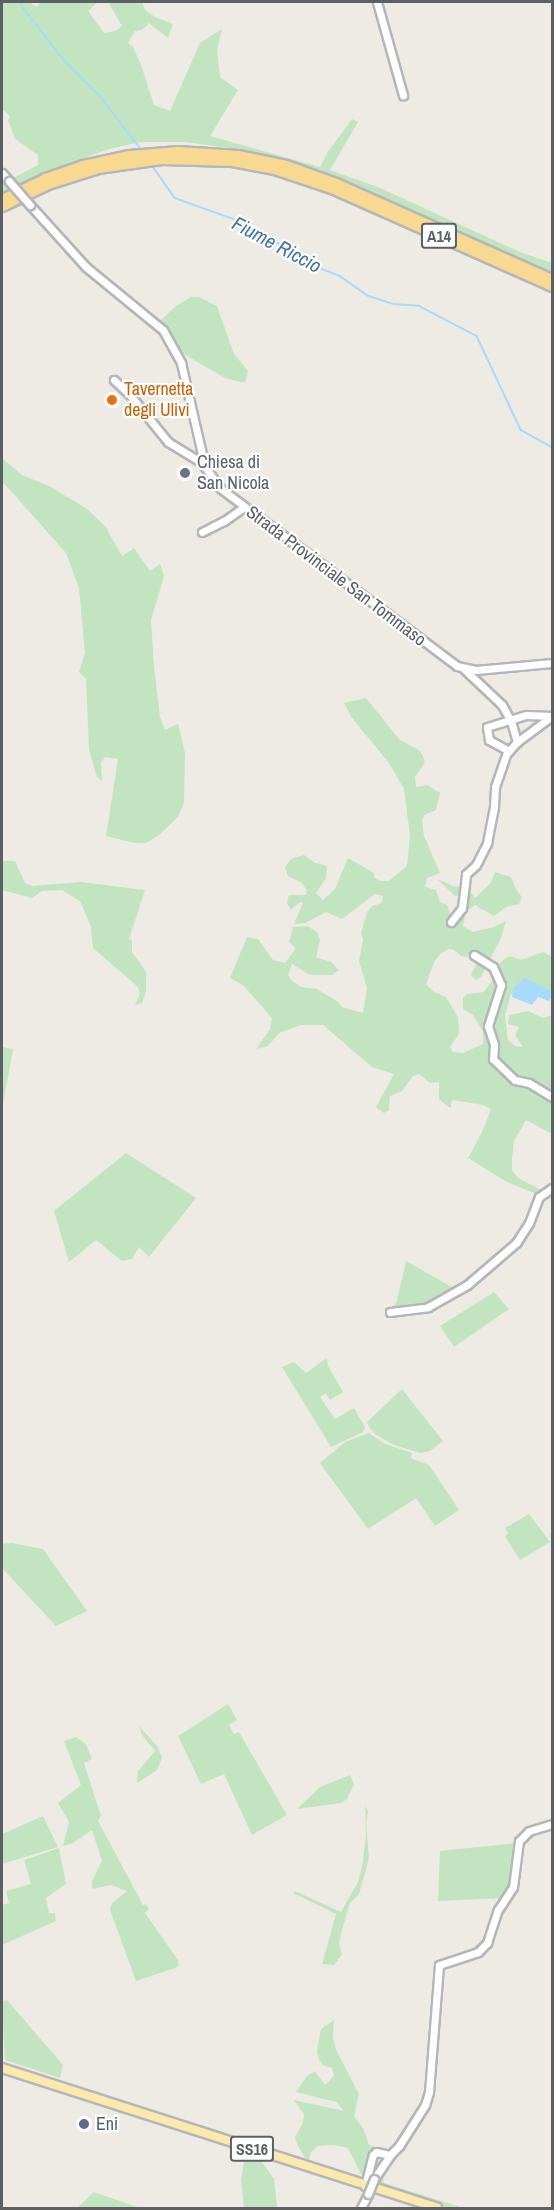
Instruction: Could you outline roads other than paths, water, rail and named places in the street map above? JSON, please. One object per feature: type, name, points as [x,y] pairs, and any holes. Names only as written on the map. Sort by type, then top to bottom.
[{"type":"highway","name":"A14","points":[[2,199],[64,175],[98,168],[161,159],[227,157],[312,177],[552,279]]},
{"type":"highway","name":"A14","points":[[2,207],[64,175]]},
{"type":"highway","name":"A14","points":[[326,183],[552,286]]},
{"type":"main road","name":"SS16","points":[[2,2068],[364,2188],[437,2208]]},
{"type":"street","points":[[377,2],[403,95]]},
{"type":"street","name":"Strada Provinciale San Tommaso","points":[[2,173],[86,267],[163,330],[181,363],[204,464],[213,481],[432,649],[464,669],[495,696],[511,721],[517,742]]},
{"type":"street","points":[[114,380],[130,395],[168,442],[204,464]]},
{"type":"street","points":[[202,532],[225,521],[244,507]]},
{"type":"street","points":[[464,669],[509,668],[552,663]]},
{"type":"street","points":[[509,751],[489,740],[486,729],[531,714],[552,716]]},
{"type":"street","points":[[451,922],[462,908],[466,874],[476,865],[487,843],[494,807],[495,787],[509,751],[517,742],[552,716]]},
{"type":"street","points":[[474,955],[494,967],[501,985],[488,1026],[495,1046],[493,1059],[515,1080],[529,1083],[552,1097]]},
{"type":"street","points":[[390,1312],[428,1307],[468,1284],[516,1243],[529,1223],[539,1197],[552,1188]]},
{"type":"street","points":[[364,2188],[374,2179],[407,2134],[429,2092],[439,1965],[478,1952],[488,1944],[498,1910],[513,1887],[519,1841],[530,1831],[552,1824]]},
{"type":"street","points":[[361,2208],[373,2155],[376,2152],[390,2155]]},
{"type":"water","points":[[525,978],[550,990],[549,1001],[538,997],[532,1005],[512,997],[513,988]]},
{"type":"waterway","name":"Fiume Riccio","points":[[21,2],[23,8],[65,61],[101,97],[141,149]]},
{"type":"waterway","name":"Fiume Riccio","points":[[152,165],[175,198],[242,222],[320,268],[340,276],[369,296],[393,304],[419,306],[477,336],[521,430],[552,447]]},
{"type":"place","name":"Tavernetta degli Ulivi","points":[[112,400]]},
{"type":"place","name":"Chiesa di San Nicola","points":[[185,473]]},
{"type":"place","name":"Eni","points":[[84,2124]]}]
